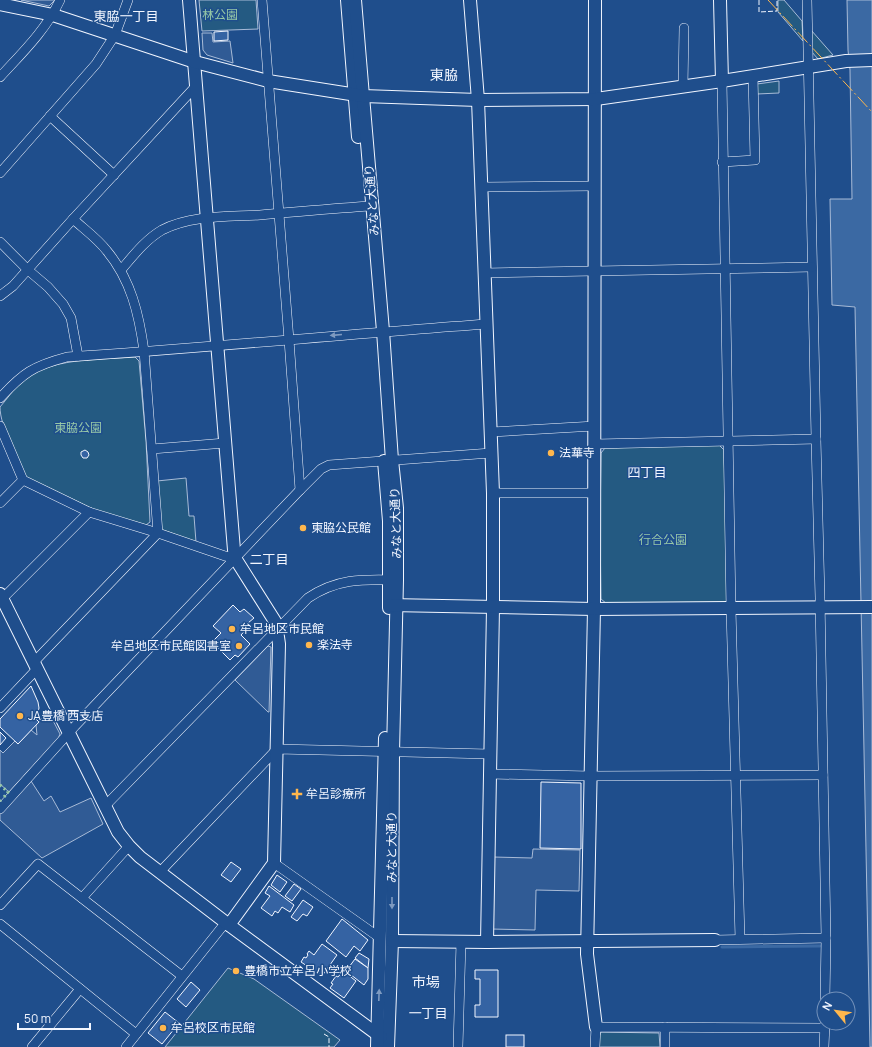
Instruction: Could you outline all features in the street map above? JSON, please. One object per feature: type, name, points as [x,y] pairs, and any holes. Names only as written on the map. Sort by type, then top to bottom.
[{"type":"street","points":[[0,78],[33,41],[53,15],[60,0]]},
{"type":"street","points":[[0,173],[96,64],[115,35],[128,0]]},
{"type":"street","points":[[126,1047],[182,976],[227,924],[274,863],[279,644],[276,623],[235,558],[189,0]]},
{"type":"street","points":[[262,0],[300,490]]},
{"type":"street","name":"みなと大通り","points":[[347,0],[358,95],[379,332],[388,460],[389,520],[393,580],[386,939],[387,1046]]},
{"type":"street","name":"みなと大通り","points":[[356,0],[358,95]]},
{"type":"street","points":[[470,0],[478,100],[493,492],[493,608],[487,942]]},
{"type":"street","points":[[595,0],[594,609],[587,954],[596,1028],[595,1047]]},
{"type":"street","points":[[720,0],[731,608],[740,939]]},
{"type":"street","points":[[807,0],[820,608],[826,938],[825,991]]},
{"type":"street","points":[[0,4],[53,15],[194,62],[268,81],[358,95],[478,100],[596,99],[808,68],[846,60],[872,60]]},
{"type":"street","points":[[683,87],[684,28]]},
{"type":"street","points":[[722,162],[755,160],[753,76]]},
{"type":"street","points":[[0,296],[13,286],[28,270],[196,86]]},
{"type":"street","points":[[50,116],[114,175]]},
{"type":"street","points":[[482,187],[594,186]]},
{"type":"street","points":[[121,270],[144,243],[162,230],[181,223],[208,219],[368,206]]},
{"type":"street","points":[[0,708],[35,665],[158,533],[144,351],[134,299],[121,270],[107,250],[73,219]]},
{"type":"street","points":[[0,242],[28,270],[48,287],[63,304],[68,312],[74,330],[78,356]]},
{"type":"street","points":[[484,273],[812,267]]},
{"type":"street","points":[[0,398],[20,378],[35,368],[67,357],[487,324]]},
{"type":"street","points":[[0,426],[23,480],[89,512],[235,558]]},
{"type":"street","points":[[491,432],[595,426]]},
{"type":"street","points":[[595,444],[816,439]]},
{"type":"street","points":[[152,449],[225,443]]},
{"type":"street","points":[[0,809],[69,733],[321,469],[329,465],[491,453]]},
{"type":"street","points":[[0,503],[23,480]]},
{"type":"street","points":[[493,492],[594,493]]},
{"type":"street","points":[[89,512],[2,596],[118,832],[129,846],[160,872],[227,924],[378,1034]]},
{"type":"street","points":[[106,806],[308,598],[320,590],[334,584],[345,582],[393,580]]},
{"type":"street","points":[[393,605],[594,609],[872,607]]},
{"type":"street","points":[[160,872],[277,750],[490,754]]},
{"type":"street","points":[[489,774],[590,776],[823,774]]},
{"type":"street","points":[[82,898],[129,846]]},
{"type":"street","points":[[274,863],[386,939],[487,942],[826,938]]},
{"type":"street","points":[[0,905],[38,864],[182,976]]},
{"type":"street","points":[[0,924],[136,1034]]},
{"type":"street","name":"みなと大通り","points":[[386,939],[378,1034],[387,1046]]},
{"type":"street","points":[[458,1047],[461,942]]},
{"type":"street","points":[[32,1047],[80,990]]},
{"type":"street","points":[[596,1028],[816,1025]]},
{"type":"street","points":[[665,1027],[665,1047]]},
{"type":"street","points":[[824,1031],[824,1047]]},
{"type":"green space","name":"林公園","points":[[199,0],[256,0],[258,29],[202,31]]},
{"type":"green space","points":[[778,0],[784,0],[802,21],[803,41],[778,12]]},
{"type":"green space","points":[[811,30],[833,55],[818,59],[811,51]]},
{"type":"green space","points":[[779,81],[779,93],[757,94],[757,84]]},
{"type":"green space","name":"東脇公園","points":[[135,357],[139,361],[146,441],[150,522],[146,525],[97,511],[26,477],[6,433],[0,407],[20,383],[45,368],[74,361]]},
{"type":"green space","name":"行合公園","points":[[719,445],[724,450],[728,600],[724,604],[607,604],[601,599],[601,453],[605,448]]},
{"type":"green space","points":[[186,478],[189,516],[194,516],[196,542],[160,529],[157,481]]},
{"type":"green space","name":"豊橋市立牟呂小学校","points":[[228,968],[254,979],[340,1040],[334,1047],[165,1047]]},
{"type":"green space","points":[[601,1032],[659,1033],[660,1047],[599,1047],[599,1037]]},
{"type":"shaded area","points":[[21,0],[55,0],[49,6]]},
{"type":"shaded area","points":[[847,0],[872,0],[872,1047],[870,1047],[855,307],[832,305],[830,199],[852,199],[850,70]]},
{"type":"shaded area","points":[[202,33],[212,33],[213,42],[230,41],[233,63],[207,55],[203,50]]},
{"type":"shaded area","points":[[268,646],[271,647],[269,712],[235,680]]},
{"type":"shaded area","points":[[48,711],[60,734],[58,739],[9,792],[0,784],[0,750],[3,753],[15,741],[18,744],[31,730],[37,735],[36,725]]},
{"type":"shaded area","points":[[31,781],[44,801],[51,796],[60,812],[91,798],[103,824],[42,858],[0,820],[0,814]]},
{"type":"shaded area","points":[[533,849],[580,850],[579,891],[536,890],[535,930],[491,929],[493,857],[532,858]]},
{"type":"building","points":[[228,31],[228,40],[214,41],[214,32]]},
{"type":"building","points":[[85,450],[89,455],[87,458],[83,458],[81,452]]},
{"type":"building","name":"牟呂地区市民館","points":[[233,605],[240,612],[244,609],[254,618],[248,623],[250,625],[241,635],[250,644],[238,657],[235,655],[230,660],[212,642],[221,633],[213,626]]},
{"type":"building","name":"JA豊橋 西支店","points":[[31,686],[38,702],[39,708],[36,719],[39,722],[18,744],[0,727],[0,719]]},
{"type":"building","points":[[0,732],[6,738],[0,745]]},
{"type":"building","points":[[541,782],[581,783],[581,849],[540,848]]},
{"type":"building","points":[[231,862],[241,869],[231,882],[221,875]]},
{"type":"building","points":[[277,875],[287,882],[280,892],[271,885]]},
{"type":"building","points":[[294,884],[301,889],[292,901],[285,896]]},
{"type":"building","points":[[269,886],[294,905],[290,912],[282,907],[278,913],[275,911],[272,916],[261,908],[270,896],[265,893]]},
{"type":"building","points":[[303,900],[313,907],[307,916],[303,914],[297,921],[291,917]]},
{"type":"building","points":[[342,919],[368,940],[360,951],[354,946],[346,957],[326,941]]},
{"type":"building","points":[[322,944],[337,955],[322,976],[301,962],[304,957],[306,958],[309,951],[314,955]]},
{"type":"building","points":[[359,953],[369,959],[368,968],[355,958]]},
{"type":"building","points":[[355,959],[368,968],[368,979],[364,985],[346,971]]},
{"type":"building","points":[[475,970],[498,970],[498,1017],[475,1017],[475,1005],[480,1005],[480,979],[475,979]]},
{"type":"building","points":[[343,971],[356,981],[344,998],[330,988],[333,984],[331,983],[336,976],[338,977]]},
{"type":"building","points":[[191,982],[200,990],[186,1007],[177,999]]},
{"type":"building","name":"牟呂校区市民館","points":[[165,1012],[179,1023],[162,1044],[148,1033]]},
{"type":"building","points":[[506,1035],[524,1035],[524,1047],[506,1047]]},
{"type":"waterway","points":[[722,947],[820,946]]},
{"type":"hedge","points":[[0,785],[8,792],[4,797]]},
{"type":"fence","points":[[759,0],[759,12],[777,11],[777,0]]},
{"type":"fence","points":[[324,1034],[329,1037],[329,1047]]},
{"type":"power","points":[[768,0],[872,112]]},
{"type":"place","name":"法華寺","points":[[551,453]]},
{"type":"place","name":"東脇公民館","points":[[303,528]]},
{"type":"place","name":"牟呂地区市民館","points":[[232,629]]},
{"type":"place","name":"楽法寺","points":[[309,645]]},
{"type":"place","name":"牟呂地区市民館図書室","points":[[239,646]]},
{"type":"place","name":"JA豊橋 西支店","points":[[20,716]]},
{"type":"place","name":"牟呂診療所","points":[[297,794]]},
{"type":"place","name":"豊橋市立牟呂小学校","points":[[236,971]]},
{"type":"place","name":"牟呂校区市民館","points":[[163,1028]]},
{"type":"district","name":"東脇一丁目","points":[[126,16]]},
{"type":"district","name":"東脇","points":[[444,75]]},
{"type":"district","name":"四丁目","points":[[647,472]]},
{"type":"district","name":"二丁目","points":[[269,559]]},
{"type":"district","name":"市場","points":[[426,982]]},
{"type":"district","name":"一丁目","points":[[428,1013]]}]
